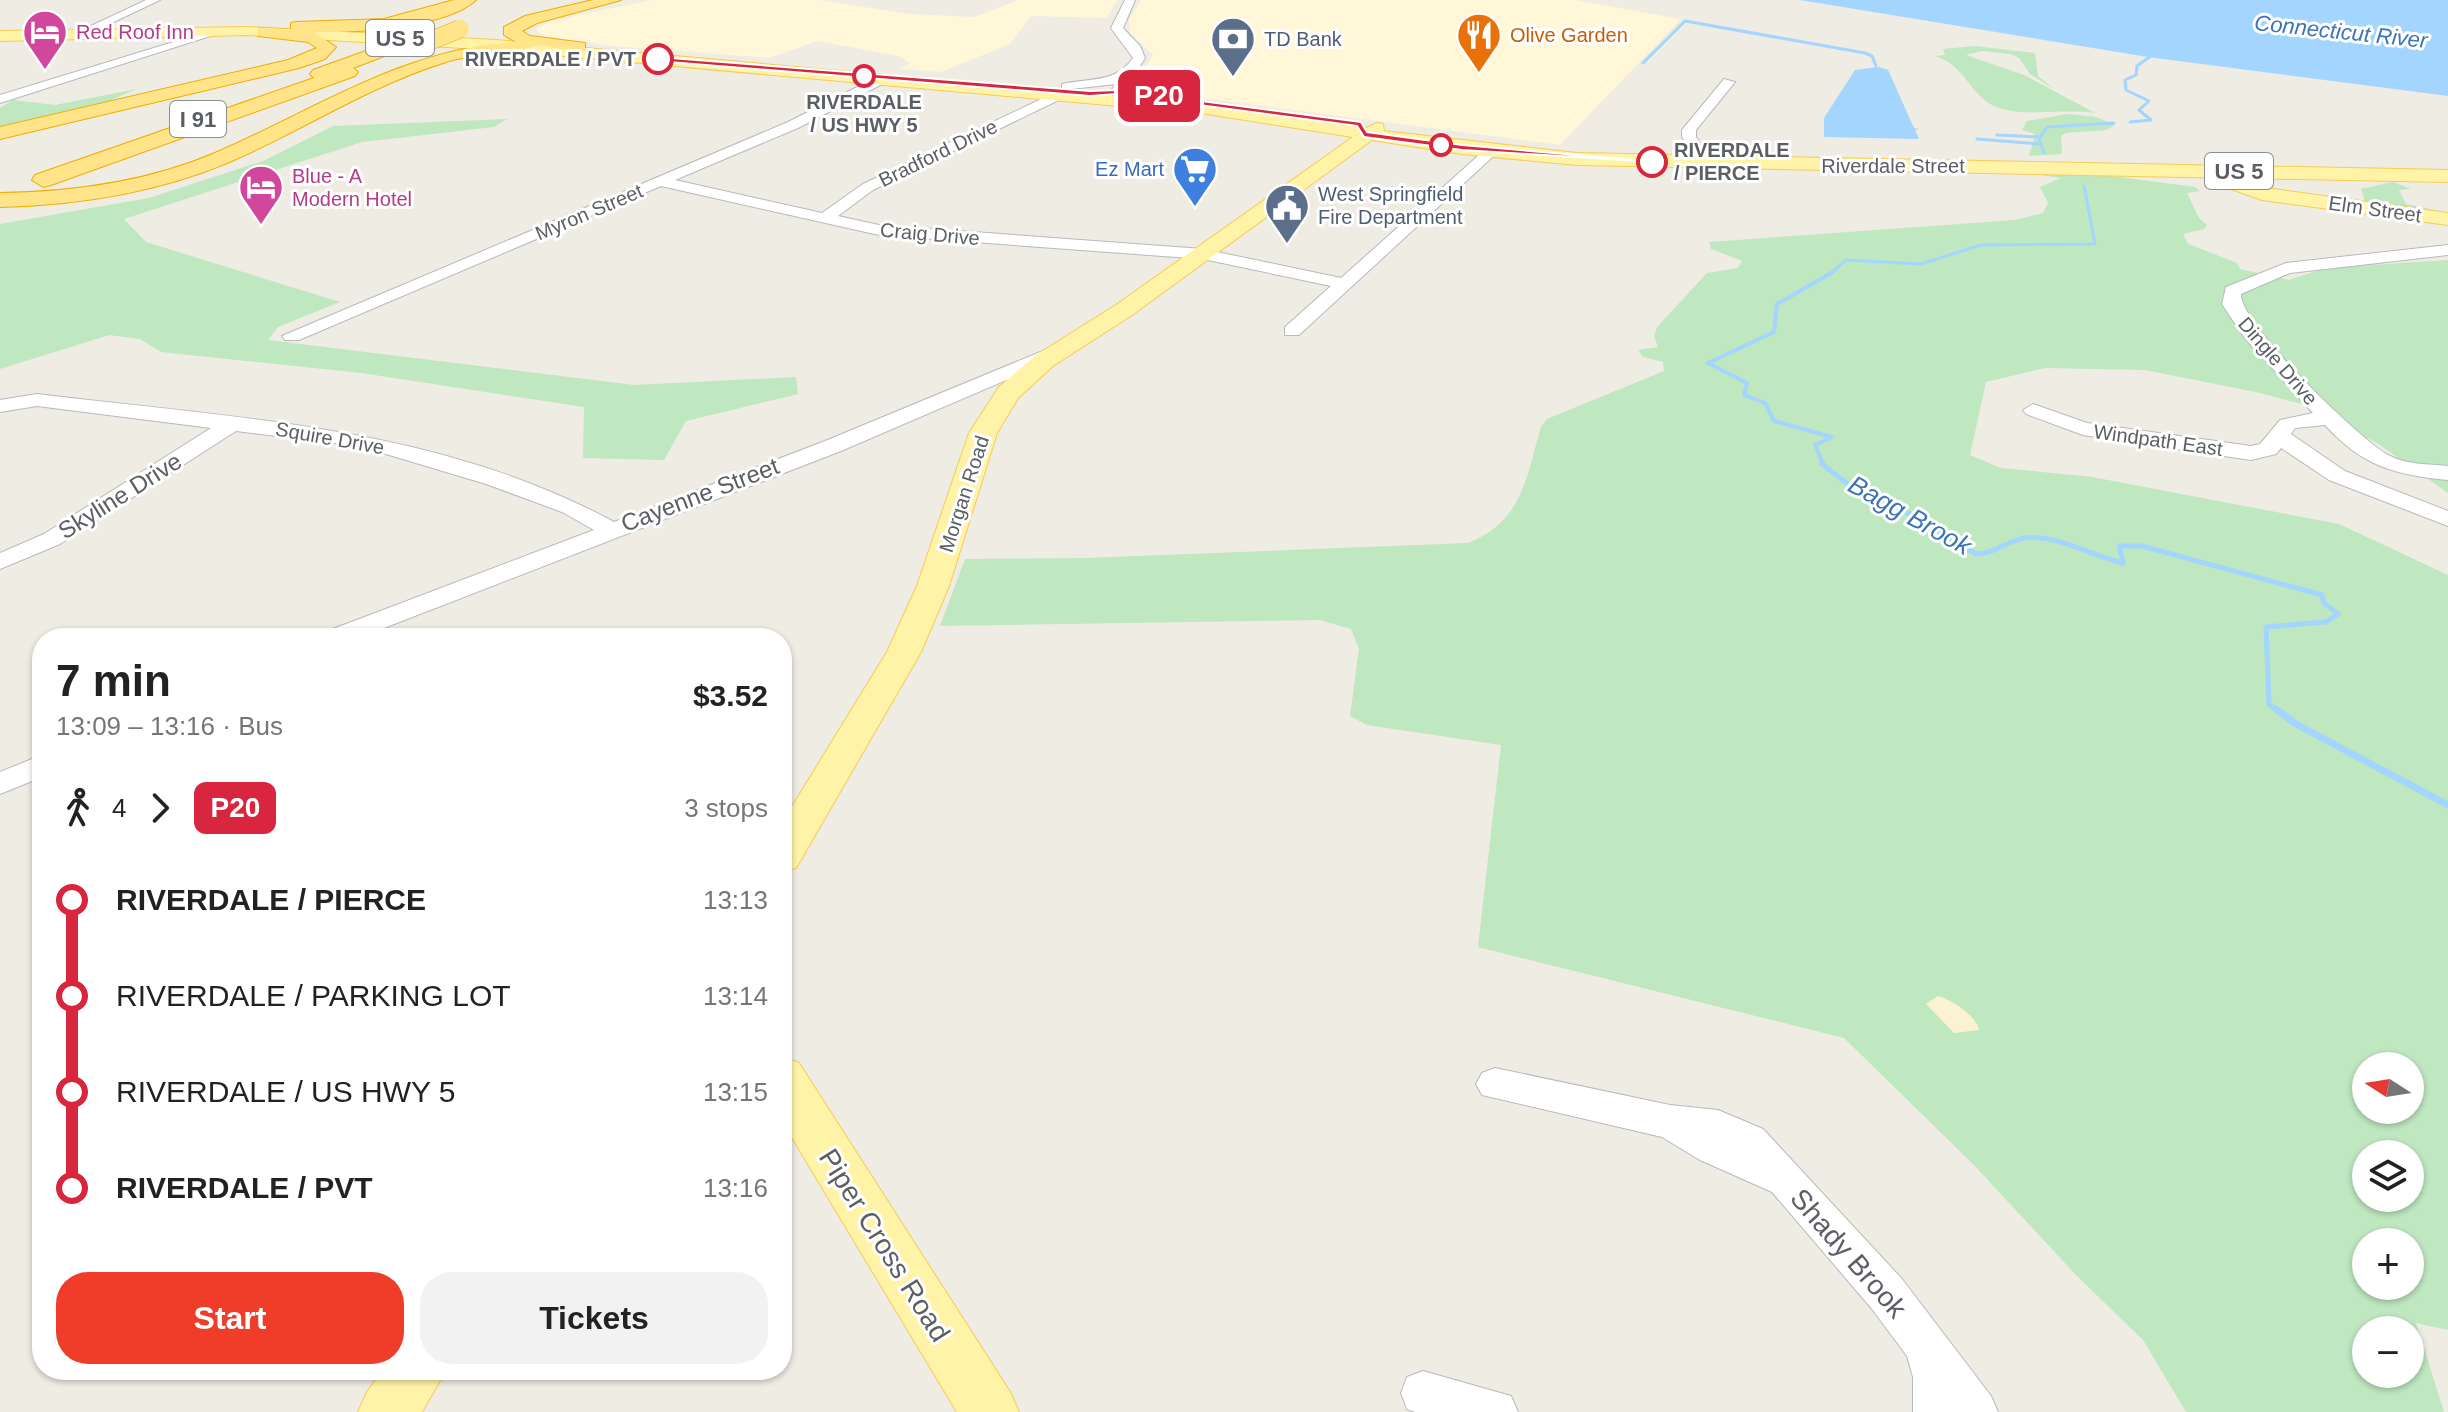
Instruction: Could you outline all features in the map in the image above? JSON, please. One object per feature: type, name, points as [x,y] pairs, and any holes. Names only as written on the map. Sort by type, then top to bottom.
[{"type":"highway","points":[[538,0],[508,13],[564,0]]},
{"type":"highway","points":[[579,47],[526,41],[510,31],[531,19],[613,0]]},
{"type":"highway","name":"I 91","points":[[407,53],[442,20],[472,15]]},
{"type":"highway","name":"I 91","points":[[10,186],[193,130],[407,53],[472,15]]},
{"type":"highway","points":[[294,27],[379,27],[442,20]]},
{"type":"highway","points":[[0,138],[126,102],[293,64],[319,55],[327,47],[313,37],[264,32]]},
{"type":"highway","points":[[0,138],[407,53],[521,47]]},
{"type":"highway","points":[[10,186],[97,192],[157,179],[213,162],[407,53]]},
{"type":"highway","points":[[0,219],[136,194],[205,173],[407,53]]},
{"type":"main road","name":"Riverdale Street","points":[[0,35],[93,30],[294,27],[579,47],[1125,97],[1256,116],[1537,148],[2448,176]]},
{"type":"main road","name":"Riverdale Street","points":[[93,30],[264,32],[521,47],[881,79],[1062,91]]},
{"type":"main road","points":[[857,76],[1125,97]]},
{"type":"main road","name":"Riverdale Street","points":[[1367,129],[1492,151],[1611,160],[1733,164],[2448,169]]},
{"type":"main road","name":"Morgan Road","points":[[792,840],[901,659],[933,586],[983,433],[1014,386],[1063,348],[1203,254],[1367,129]]},
{"type":"main road","points":[[1733,164],[1855,161],[1843,157]]},
{"type":"main road","points":[[2029,167],[2126,175],[2262,194]]},
{"type":"main road","name":"Elm Street","points":[[2223,168],[2242,187],[2262,194],[2448,219]]},
{"type":"main road","name":"Elm Street","points":[[2223,168],[2257,186],[2301,199]]},
{"type":"main road","name":"Piper Cross Road","points":[[792,1094],[990,1412]]},
{"type":"main road","points":[[387,1412],[411,1380]]},
{"type":"street","points":[[93,30],[155,0]]},
{"type":"street","points":[[1125,97],[1127,75],[1139,54],[1119,34],[1117,25],[1130,0]]},
{"type":"street","points":[[0,99],[220,31]]},
{"type":"street","name":"Bradford Drive","points":[[824,219],[868,187],[1062,91],[1109,82],[1127,75]]},
{"type":"street","name":"Myron Street","points":[[292,336],[662,182],[835,106],[881,79]]},
{"type":"street","points":[[1701,155],[1689,137],[1689,130],[1729,82]]},
{"type":"street","points":[[1292,331],[1492,151]]},
{"type":"street","name":"Craig Drive","points":[[662,182],[895,233],[1203,254],[1346,284]]},
{"type":"street","name":"Dingle Drive","points":[[2448,250],[2286,268],[2232,291],[2231,304],[2239,318],[2348,438],[2381,460],[2405,469],[2448,473]]},
{"type":"street","name":"Cayenne Street","points":[[359,628],[610,529],[833,446],[951,393],[1063,348]]},
{"type":"street","points":[[951,393],[985,383],[1014,386]]},
{"type":"street","name":"Squire Drive","points":[[0,389],[28,387],[30,397],[37,400]]},
{"type":"street","name":"Squire Drive","points":[[0,406],[37,400],[235,422],[361,440],[533,492],[570,507],[610,529]]},
{"type":"street","name":"Windpath East","points":[[2033,410],[2083,429],[2251,453],[2268,449],[2287,424],[2305,419],[2330,419]]},
{"type":"street","name":"Skyline Drive","points":[[0,562],[52,539],[235,422]]},
{"type":"street","points":[[2281,435],[2295,451],[2317,465],[2448,519]]},
{"type":"street","points":[[0,784],[32,770]]},
{"type":"street","name":"Shady Brook","points":[[1495,1084],[1670,1122],[1708,1124],[1736,1131],[1760,1150],[1913,1328],[1975,1412]]},
{"type":"street","name":"Shady Brook","points":[[1913,1328],[1935,1377],[1936,1412]]},
{"type":"street","points":[[1423,1393],[1495,1412]]},
{"type":"shaded area","points":[[651,0],[819,0],[910,14],[974,17],[1018,0],[1118,0],[1106,18],[1031,16],[1010,44],[941,72],[900,69],[911,63],[898,56],[817,41],[770,58],[611,46],[543,36],[536,29],[551,21]]},
{"type":"shaded area","points":[[1141,0],[1575,0],[1681,19],[1560,145],[1141,90],[1134,84],[1153,55],[1130,33],[1129,20]]},
{"type":"green space","points":[[1974,46],[2035,53],[2038,76],[2054,89],[2030,74],[2019,58],[2011,54],[1982,51],[1966,55],[2024,75],[2095,113],[2012,111],[1990,104],[1960,72],[1935,56],[1945,55],[1943,49]]},
{"type":"green space","points":[[137,89],[104,103],[0,128],[0,108],[13,100],[55,105]]},
{"type":"green space","points":[[2068,114],[2096,117],[2115,125],[2106,130],[2066,133],[2061,136],[2062,154],[2029,156],[2035,134],[2022,130],[2027,121]]},
{"type":"green space","points":[[507,119],[494,127],[362,142],[124,219],[146,242],[340,302],[278,327],[268,340],[634,385],[796,377],[798,394],[686,421],[664,460],[583,458],[584,407],[361,373],[161,352],[140,339],[109,335],[0,369],[0,224],[149,198],[263,161],[333,126]]},
{"type":"green space","points":[[2013,171],[2104,175],[2195,187],[2200,191],[2187,193],[2199,218],[2207,225],[2204,229],[2183,234],[2188,244],[2237,263],[2240,269],[2289,280],[2325,268],[2448,260],[2448,493],[2377,443],[2305,405],[2145,370],[2045,368],[1986,382],[1970,455],[2001,468],[2092,477],[2339,524],[2448,575],[2448,1330],[2424,1325],[2424,1316],[2352,1316],[2352,1388],[2424,1388],[2424,1348],[2444,1412],[2186,1412],[2143,1340],[2077,1276],[1972,1163],[1844,1038],[1478,947],[1501,745],[1367,725],[1350,716],[1359,649],[1351,629],[1320,620],[940,626],[965,559],[1085,558],[1468,543],[1500,523],[1520,496],[1541,427],[1547,419],[1664,371],[1663,362],[1643,357],[1638,350],[1658,347],[1654,336],[1657,327],[1707,273],[1738,268],[1742,261],[1711,249],[1709,242],[2015,220],[2043,213],[2048,203],[2040,187],[2061,178]]},
{"type":"green space","points":[[2393,182],[2411,189],[2399,190],[2406,204],[2448,213],[2448,216],[2365,202],[2361,189]]},
{"type":"sand","points":[[1938,996],[1963,1009],[1974,1019],[1979,1030],[1954,1033],[1926,1004]]},
{"type":"water","name":"Connecticut River","points":[[1800,0],[2448,0],[2448,96],[2148,57]]},
{"type":"water","points":[[1879,67],[1888,70],[1914,128],[1919,129],[1915,130],[1919,139],[1824,137],[1824,118],[1855,70]]},
{"type":"waterway","points":[[1643,63],[1685,21],[1865,53],[1872,56],[1876,66]]},
{"type":"waterway","name":"Bagg Brook","points":[[2130,122],[2151,120],[2139,110],[2149,101],[2126,90],[2125,80],[2136,75],[2137,66],[2155,53]]},
{"type":"waterway","name":"Bagg Brook","points":[[2044,153],[2039,139],[2047,127],[2114,123]]},
{"type":"waterway","points":[[1997,135],[2040,137]]},
{"type":"waterway","points":[[1977,139],[2040,144]]},
{"type":"waterway","name":"Bagg Brook","points":[[1831,273],[1846,260],[1921,264],[1981,245],[2095,244],[2084,186]]},
{"type":"waterway","name":"Bagg Brook","points":[[1824,465],[1815,445],[1832,437],[1774,421],[1765,403],[1744,395],[1747,383],[1708,363],[1774,332],[1777,304],[1831,273]]},
{"type":"waterway","name":"Bagg Brook","points":[[1824,465],[1853,488],[1901,509],[1976,554],[2024,538],[2037,538],[2062,542],[2123,563],[2119,546],[2142,546],[2322,595],[2324,603],[2338,614],[2326,622],[2266,627],[2269,704],[2278,711]]},
{"type":"waterway","name":"Bagg Brook","points":[[2276,709],[2296,724],[2448,805]]},
{"type":"bus line","name":"P20","points":[[658,59],[1090,93],[1117,92],[1361,125],[1364,134],[1462,148],[1652,162]]},
{"type":"place","name":"RIVERDALE / PVT","points":[[658,59]]},
{"type":"place","name":"Red Roof Inn","points":[[45,71]]},
{"type":"place","name":"Olive Garden","points":[[1479,74]]},
{"type":"place","name":"RIVERDALE / US HWY 5","points":[[864,76]]},
{"type":"place","name":"TD Bank","points":[[1233,78]]},
{"type":"place","name":"RIVERDALE / PIERCE","points":[[1652,162]]},
{"type":"place","name":"Ez Mart","points":[[1195,208]]},
{"type":"place","name":"Blue - A Modern Hotel","points":[[261,226]]},
{"type":"place","name":"West Springfield Fire Department","points":[[1287,245]]}]
